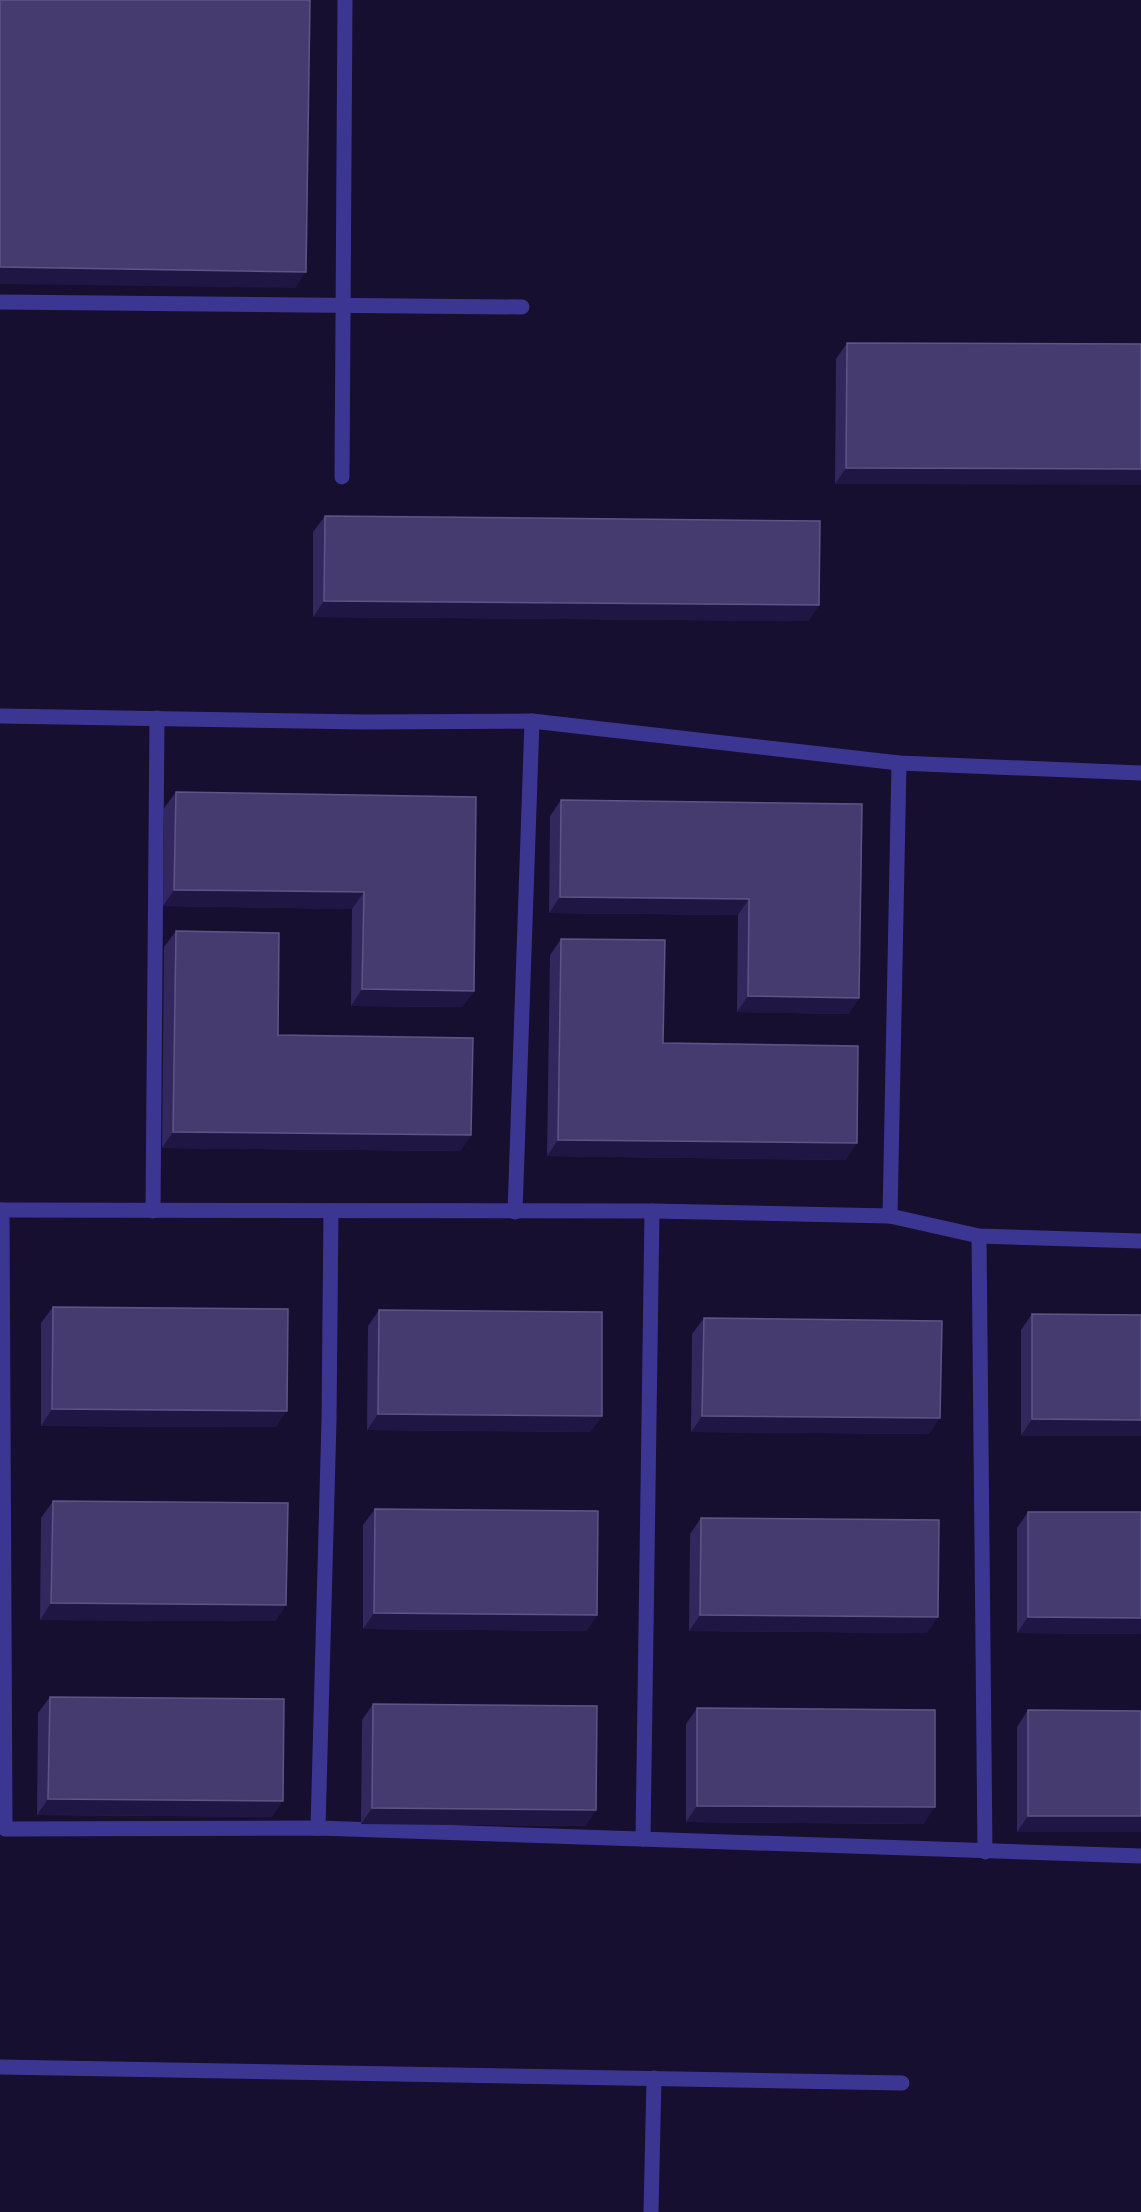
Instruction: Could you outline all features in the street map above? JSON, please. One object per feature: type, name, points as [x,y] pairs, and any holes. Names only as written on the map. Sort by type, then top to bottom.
[{"type":"lane","points":[[342,477],[345,0]]},
{"type":"lane","points":[[0,302],[522,307]]},
{"type":"lane","points":[[0,716],[365,722],[532,721],[899,763],[1141,773]]},
{"type":"lane","points":[[153,1211],[157,718]]},
{"type":"lane","points":[[515,1212],[532,721]]},
{"type":"lane","points":[[890,1216],[899,763]]},
{"type":"lane","points":[[1141,1241],[979,1236],[890,1216],[651,1211],[1,1210],[5,1828],[318,1828],[1141,1856]]},
{"type":"lane","points":[[318,1828],[329,1420],[331,1211]]},
{"type":"lane","points":[[644,1839],[651,1211]]},
{"type":"lane","points":[[979,1236],[985,1852]]},
{"type":"lane","points":[[0,2067],[903,2083]]},
{"type":"lane","points":[[651,2212],[654,2078]]},
{"type":"building","points":[[0,0],[310,0],[306,272],[0,267]]},
{"type":"building","points":[[847,343],[1141,344],[1141,469],[846,468]]},
{"type":"building","points":[[325,516],[820,521],[819,605],[324,601]]},
{"type":"building","points":[[176,792],[476,797],[474,991],[362,989],[364,892],[174,890]]},
{"type":"building","points":[[561,800],[862,804],[859,998],[748,996],[749,899],[560,897]]},
{"type":"building","points":[[176,931],[279,933],[278,1035],[473,1038],[471,1135],[173,1132]]},
{"type":"building","points":[[561,939],[665,940],[663,1043],[858,1046],[857,1143],[558,1140]]},
{"type":"building","points":[[53,1307],[288,1309],[287,1411],[52,1409]]},
{"type":"building","points":[[379,1310],[602,1312],[602,1416],[378,1414]]},
{"type":"building","points":[[1032,1314],[1141,1315],[1141,1420],[1032,1419]]},
{"type":"building","points":[[704,1318],[942,1321],[940,1418],[702,1416]]},
{"type":"building","points":[[53,1501],[288,1503],[286,1605],[51,1603]]},
{"type":"building","points":[[375,1509],[598,1511],[597,1615],[374,1613]]},
{"type":"building","points":[[1028,1512],[1141,1512],[1141,1618],[1028,1617]]},
{"type":"building","points":[[701,1518],[939,1520],[938,1617],[700,1615]]},
{"type":"building","points":[[50,1697],[284,1699],[283,1801],[48,1799]]},
{"type":"building","points":[[373,1704],[597,1706],[596,1810],[372,1808]]},
{"type":"building","points":[[697,1708],[935,1710],[935,1807],[697,1806]]},
{"type":"building","points":[[1028,1710],[1141,1711],[1141,1816],[1028,1816]]}]
